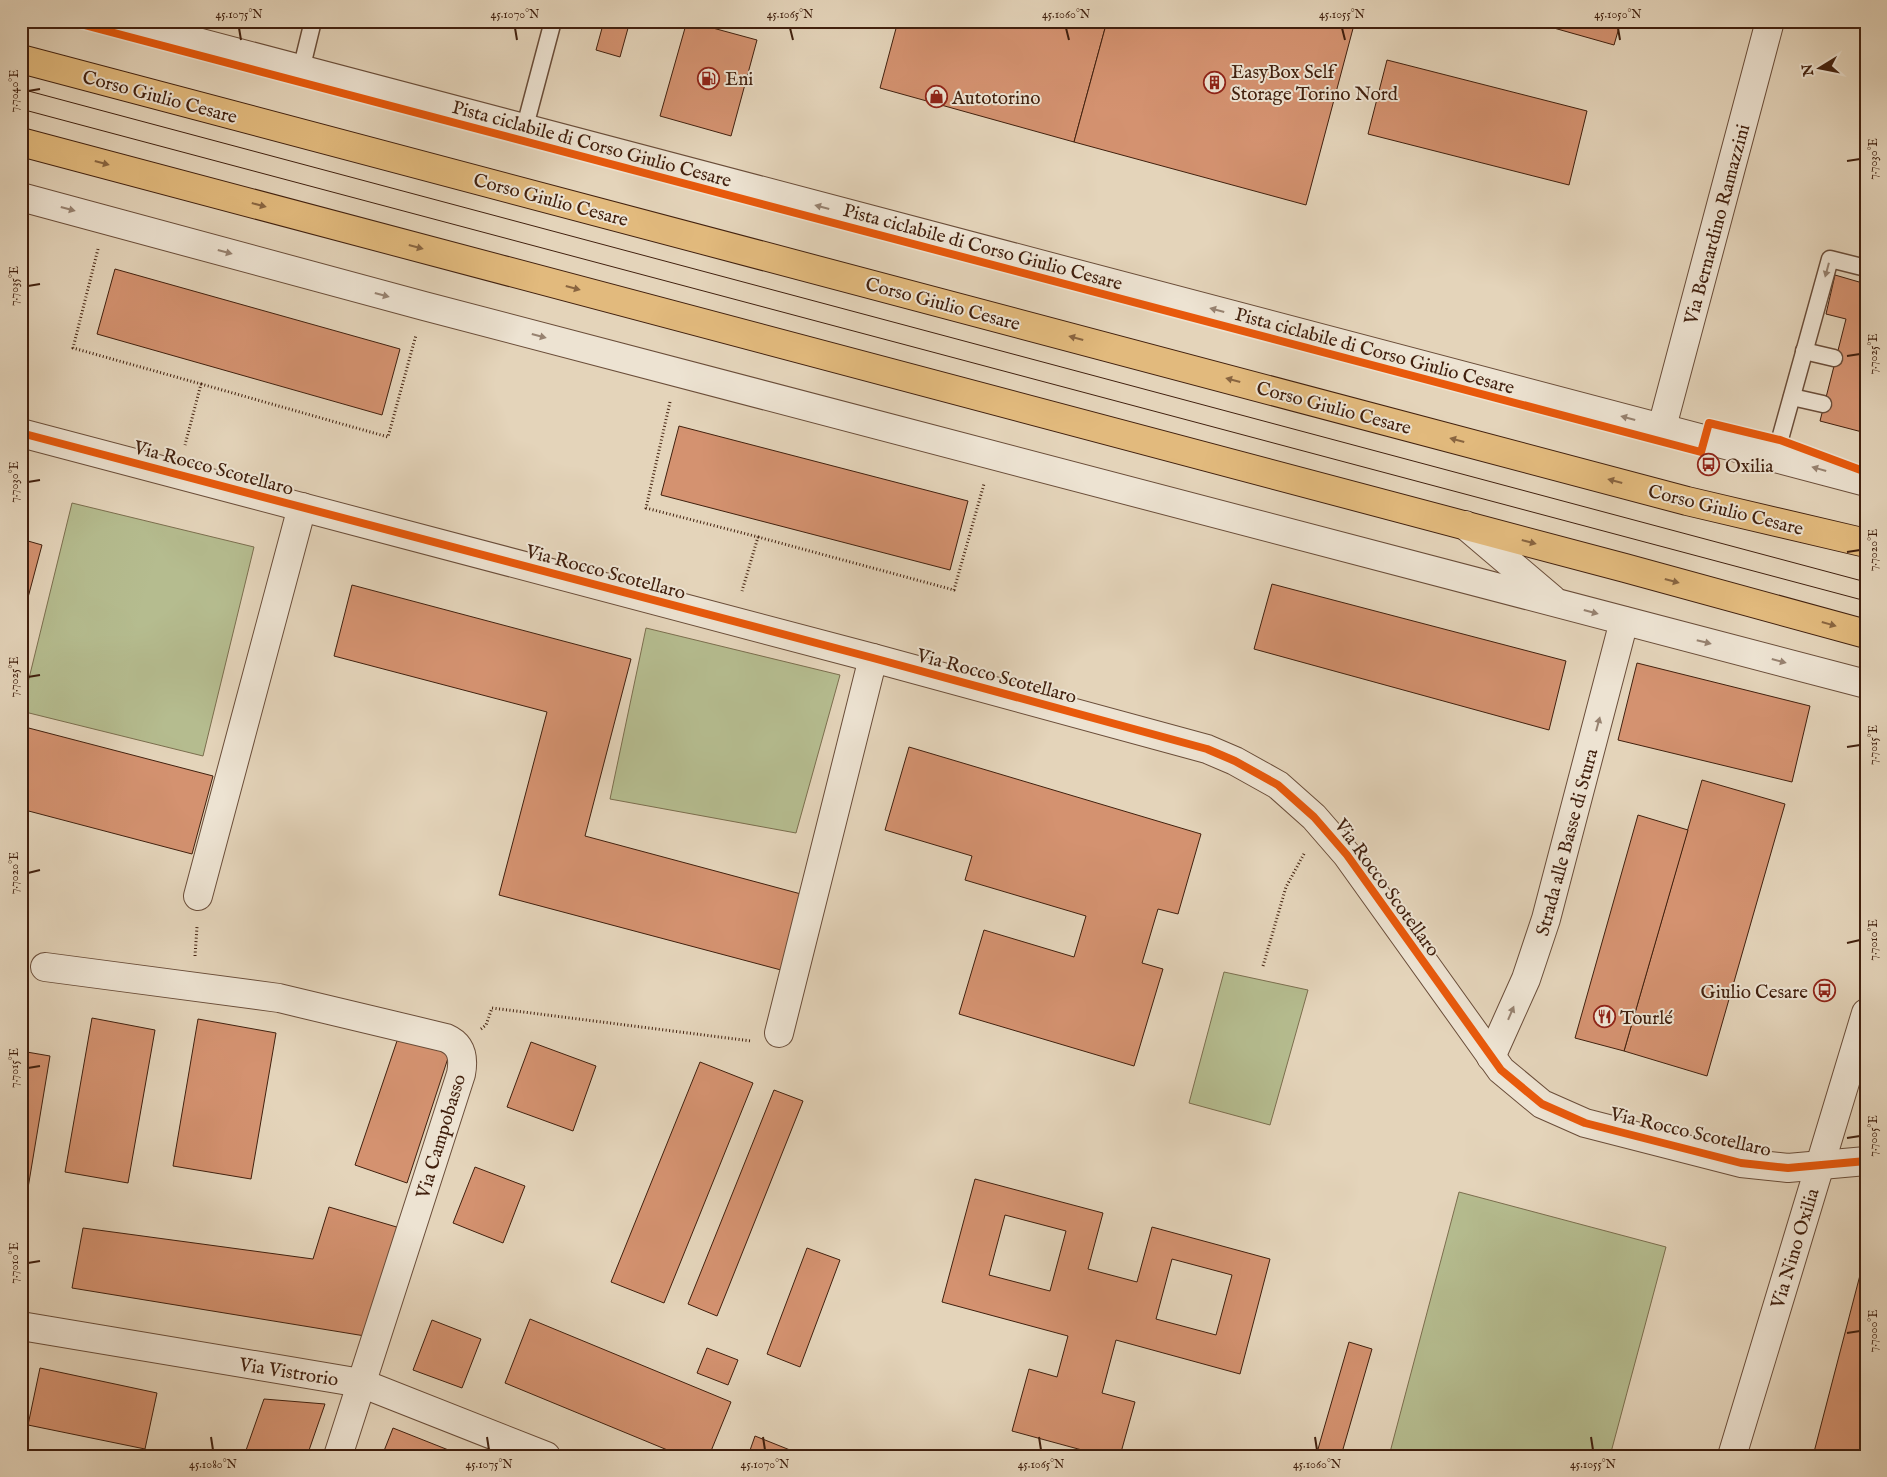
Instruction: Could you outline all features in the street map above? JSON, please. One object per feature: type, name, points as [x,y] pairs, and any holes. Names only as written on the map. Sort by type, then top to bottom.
[{"type":"main road","name":"Corso Giulio Cesare","points":[[21,59],[1687,501],[1866,543]]},
{"type":"main road","points":[[21,142],[1465,525],[1866,634]]},
{"type":"street","points":[[118,21],[524,130],[1866,482]]},
{"type":"street","name":"Via Bernardino Ramazzini","points":[[1662,427],[1770,21]]},
{"type":"street","points":[[21,197],[424,306],[1866,684]]},
{"type":"street","name":"Via Rocco Scotellaro","points":[[21,433],[874,658],[1208,749],[1236,761],[1278,785],[1327,831],[1491,1057],[1508,1077],[1531,1098],[1577,1120],[1741,1163],[1777,1168],[1866,1161]]},
{"type":"street","points":[[198,896],[302,507]]},
{"type":"street","points":[[1465,525],[1557,603]]},
{"type":"street","name":"Strada alle Basse di Stura","points":[[1491,1057],[1526,979],[1546,919],[1624,621]]},
{"type":"street","points":[[778,1033],[874,658]]},
{"type":"street","name":"Via Campobasso","points":[[46,967],[279,998],[446,1038],[458,1046],[462,1052],[461,1074],[338,1456]]},
{"type":"street","name":"Via Nino Oxilia","points":[[1732,1456],[1866,1013]]},
{"type":"street","name":"Via Vistrorio","points":[[21,1326],[361,1383],[546,1456]]},
{"type":"lane","points":[[301,70],[313,21]]},
{"type":"lane","points":[[524,130],[553,21]]},
{"type":"lane","points":[[1775,457],[1830,259],[1866,268]]},
{"type":"lane","points":[[1804,351],[1834,358]]},
{"type":"lane","points":[[1792,396],[1823,404]]},
{"type":"path","points":[[106,219],[73,348],[388,437],[424,306]]},
{"type":"path","points":[[677,372],[646,508],[954,590],[992,455]]},
{"type":"path","points":[[177,474],[202,384]]},
{"type":"path","points":[[733,621],[758,537]]},
{"type":"path","points":[[1263,966],[1290,879],[1309,847],[1327,831]]},
{"type":"path","points":[[458,1046],[486,1025],[492,1008],[776,1044],[778,1033]]},
{"type":"green space","points":[[72,503],[254,547],[203,756],[21,711]]},
{"type":"green space","points":[[646,628],[840,675],[796,833],[610,799]]},
{"type":"green space","points":[[1224,972],[1308,990],[1270,1125],[1189,1103]]},
{"type":"green space","points":[[1459,1192],[1666,1247],[1610,1456],[1389,1456]]},
{"type":"building","points":[[604,21],[630,21],[620,57],[596,50]]},
{"type":"building","name":"Eni","points":[[687,21],[757,40],[731,136],[660,116]]},
{"type":"building","points":[[898,21],[1107,21],[1074,142],[880,88]]},
{"type":"building","name":"EasyBox Self Storage Torino Nord","points":[[1107,21],[1355,21],[1306,205],[1074,142]]},
{"type":"building","points":[[1529,21],[1621,21],[1614,45]]},
{"type":"building","points":[[1387,60],[1587,111],[1569,185],[1368,134]]},
{"type":"building","points":[[115,269],[400,349],[382,415],[97,334]]},
{"type":"building","points":[[1835,275],[1866,284],[1866,433],[1820,421],[1846,319],[1826,314]]},
{"type":"building","points":[[679,426],[968,501],[950,570],[661,495]]},
{"type":"building","points":[[21,539],[42,545],[26,605],[21,604]]},
{"type":"building","points":[[1272,584],[1566,661],[1549,730],[1254,649]]},
{"type":"building","points":[[352,585],[631,659],[585,836],[801,894],[781,970],[499,895],[547,712],[334,656]]},
{"type":"building","points":[[1637,663],[1810,706],[1792,782],[1618,740]]},
{"type":"building","points":[[21,726],[213,776],[192,854],[21,809]]},
{"type":"building","points":[[909,747],[1201,834],[1178,914],[1158,909],[1142,963],[1163,969],[1134,1066],[959,1014],[984,930],[1074,957],[1086,916],[965,880],[972,856],[885,830]]},
{"type":"building","points":[[1702,780],[1785,804],[1707,1076],[1624,1051]]},
{"type":"building","points":[[1638,815],[1688,830],[1624,1051],[1575,1038]]},
{"type":"building","points":[[92,1018],[155,1030],[128,1183],[65,1172]]},
{"type":"building","points":[[198,1019],[276,1033],[251,1179],[173,1166]]},
{"type":"building","points":[[399,1035],[450,1052],[407,1183],[355,1165]]},
{"type":"building","points":[[531,1042],[596,1066],[573,1131],[507,1107]]},
{"type":"building","points":[[21,1051],[50,1056],[21,1230]]},
{"type":"building","points":[[700,1062],[753,1083],[664,1303],[611,1282]]},
{"type":"building","points":[[774,1090],[803,1101],[717,1316],[688,1304]]},
{"type":"building","points":[[475,1167],[525,1186],[503,1243],[453,1223]]},
{"type":"building","points":[[975,1179],[1103,1213],[1088,1269],[1137,1282],[1152,1227],[1270,1259],[1240,1374],[1116,1340],[1102,1393],[1135,1402],[1120,1456],[1104,1456],[1012,1431],[1029,1369],[1057,1377],[1068,1336],[942,1302]],"holes":[[[1005,1215],[1066,1231],[1050,1291],[989,1275]],[[1172,1259],[1232,1275],[1216,1335],[1156,1319]]]},
{"type":"building","points":[[329,1207],[400,1228],[365,1336],[72,1288],[83,1228],[313,1259]]},
{"type":"building","points":[[807,1248],[840,1260],[800,1367],[767,1354]]},
{"type":"building","points":[[1866,1252],[1866,1456],[1813,1456]]},
{"type":"building","points":[[530,1319],[731,1402],[709,1456],[682,1456],[505,1383]]},
{"type":"building","points":[[432,1320],[481,1339],[462,1388],[413,1370]]},
{"type":"building","points":[[1349,1342],[1372,1349],[1341,1456],[1316,1456]]},
{"type":"building","points":[[707,1348],[738,1360],[728,1385],[697,1373]]},
{"type":"building","points":[[40,1368],[157,1393],[145,1449],[28,1425]]},
{"type":"building","points":[[264,1399],[325,1404],[307,1456],[244,1456]]},
{"type":"building","points":[[393,1428],[451,1451],[449,1456],[382,1456]]},
{"type":"building","points":[[755,1436],[805,1456],[748,1456]]},
{"type":"tram line","points":[[21,89],[1866,582]]},
{"type":"tram line","points":[[21,109],[1866,601]]},
{"type":"cycle path","name":"Pista ciclabile di Corso Giulio Cesare","points":[[69,21],[1701,452],[1709,423],[1780,440],[1866,472]]},
{"type":"cycle path","points":[[21,433],[873,658],[1207,749],[1235,761],[1278,785],[1314,817],[1347,855],[1501,1070],[1542,1104],[1585,1123],[1741,1163],[1788,1168],[1866,1161]]},
{"type":"place","name":"Eni","points":[[709,78]]},
{"type":"place","name":"EasyBox Self Storage Torino Nord","points":[[1215,82]]},
{"type":"place","name":"Autotorino","points":[[936,97]]},
{"type":"place","name":"Oxilia","points":[[1709,465]]},
{"type":"place","name":"Giulio Cesare","points":[[1824,991]]},
{"type":"place","name":"Tourlé","points":[[1604,1017]]}]
